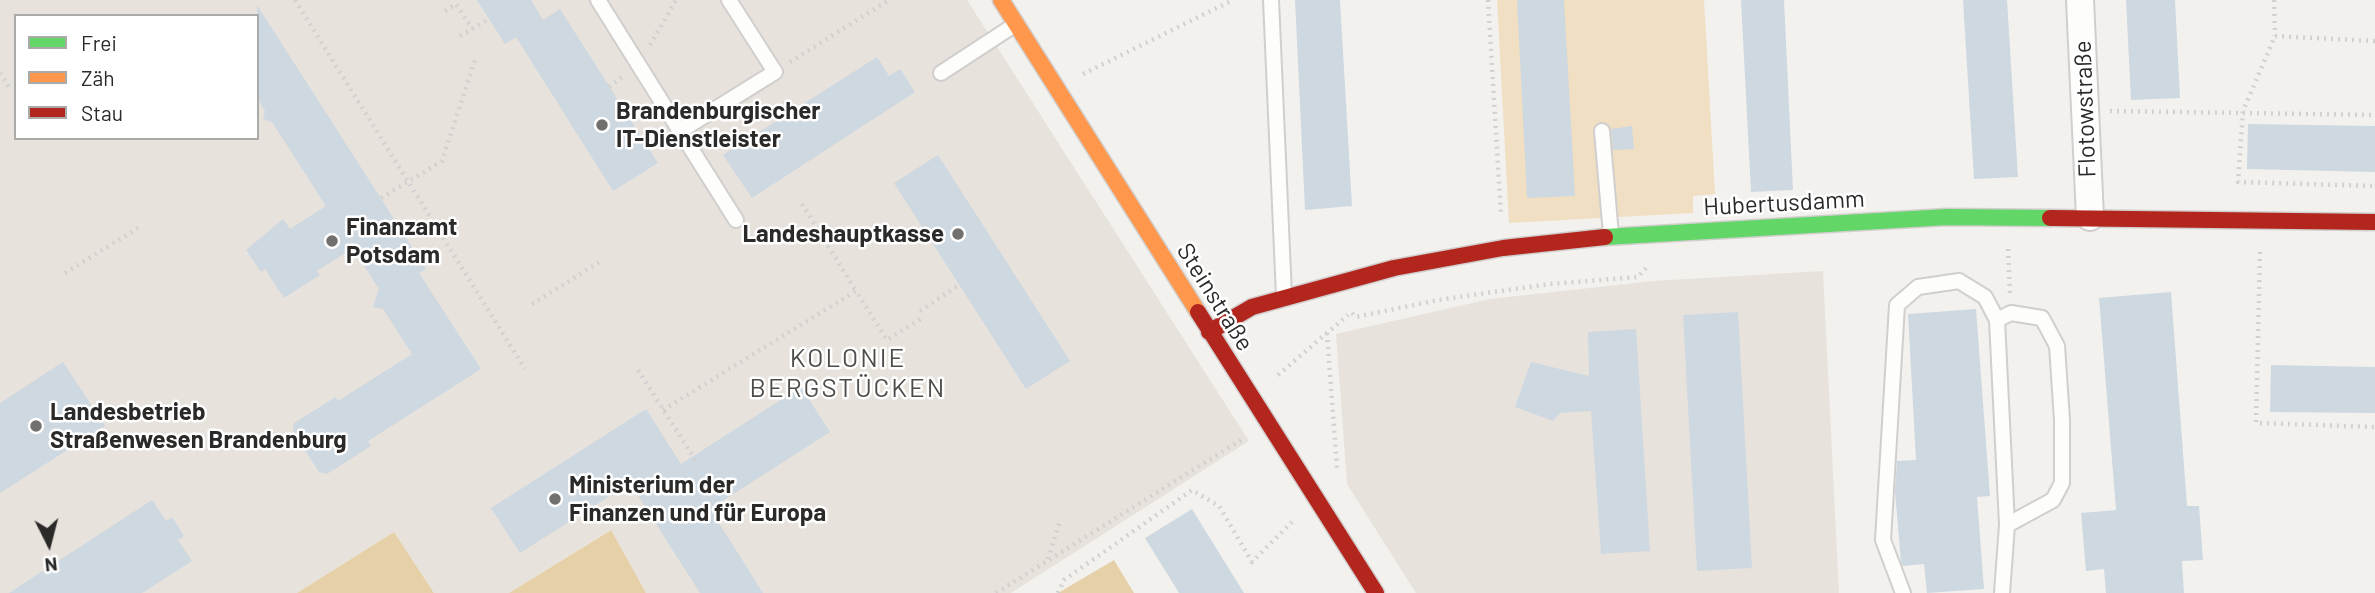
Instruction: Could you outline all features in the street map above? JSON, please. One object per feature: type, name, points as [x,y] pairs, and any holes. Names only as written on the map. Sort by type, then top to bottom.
[{"type":"street","name":"Steinstraße","points":[[1001,0],[1376,593]]},
{"type":"street","name":"Flotowstraße","points":[[2080,0],[2090,217]]},
{"type":"street","name":"Hubertusdamm","points":[[1209,332],[1252,307],[1394,268],[1503,248],[1612,236],[1947,217],[2375,222]]},
{"type":"lane","points":[[598,0],[736,220]]},
{"type":"lane","points":[[680,131],[775,72],[729,0]]},
{"type":"lane","points":[[1271,0],[1284,298]]},
{"type":"lane","points":[[941,73],[1016,24]]},
{"type":"lane","points":[[1602,131],[1612,236]]},
{"type":"lane","points":[[1903,593],[1884,540],[1898,305],[1918,287],[1959,281],[1985,297],[1997,320],[2007,525],[2003,593]]},
{"type":"lane","points":[[1997,320],[2011,313],[2042,318],[2057,346],[2062,483],[2053,500],[2007,525]]},
{"type":"path","points":[[295,0],[525,369]]},
{"type":"path","points":[[775,72],[889,0]]},
{"type":"path","points":[[1056,86],[1233,0]]},
{"type":"path","points":[[1488,0],[1503,248]]},
{"type":"path","points":[[2274,0],[2274,36],[2243,111],[2238,181],[2375,186]]},
{"type":"path","points":[[445,11],[456,4],[472,29]]},
{"type":"path","points":[[460,36],[489,19]]},
{"type":"path","points":[[2274,36],[2375,41]]},
{"type":"path","points":[[381,198],[442,161],[475,60]]},
{"type":"path","points":[[1077,63],[1091,85]]},
{"type":"path","points":[[0,73],[10,89]]},
{"type":"path","points":[[2085,110],[2375,115]]},
{"type":"path","points":[[802,204],[887,340],[924,317]]},
{"type":"path","points":[[2008,217],[2011,313]]},
{"type":"path","points":[[65,273],[138,228]]},
{"type":"path","points":[[2260,252],[2256,423],[2375,427]]},
{"type":"path","points":[[532,304],[601,261]]},
{"type":"path","points":[[1344,306],[1356,317],[1438,300],[1638,277],[1653,261]]},
{"type":"path","points":[[920,311],[959,285]]},
{"type":"path","points":[[663,410],[856,291]]},
{"type":"path","points":[[1276,376],[1351,312]]},
{"type":"path","points":[[1327,333],[1337,472]]},
{"type":"path","points":[[638,370],[696,461]]},
{"type":"path","points":[[996,593],[1250,435]]},
{"type":"path","points":[[1058,593],[1064,580],[1192,490],[1219,506],[1252,562],[1294,520]]},
{"type":"path","points":[[1047,560],[1060,522]]},
{"type":"shaded area","points":[[0,0],[967,0],[1249,441],[1011,593],[646,593],[610,530],[509,593],[434,593],[394,532],[297,593],[0,593]]},
{"type":"shaded area","points":[[1497,0],[1704,0],[1715,194],[1693,196],[1693,213],[1509,223]]},
{"type":"shaded area","points":[[1823,271],[1839,593],[1416,593],[1347,484],[1336,334],[1490,299],[1653,281]]},
{"type":"shaded area","points":[[611,530],[646,593],[509,593]]},
{"type":"shaded area","points":[[394,532],[434,593],[297,593]]},
{"type":"shaded area","points":[[1114,560],[1134,593],[1058,593]]},
{"type":"building","name":"Brandenburgischer IT-Dienstleister","points":[[477,0],[531,0],[543,20],[560,9],[658,163],[613,191],[516,37],[505,44]]},
{"type":"building","points":[[1295,0],[1340,0],[1352,206],[1305,210]]},
{"type":"building","points":[[1517,0],[1564,0],[1575,196],[1527,198]]},
{"type":"building","points":[[1741,0],[1784,0],[1793,190],[1751,192]]},
{"type":"building","points":[[1963,0],[2007,0],[2018,177],[1974,179]]},
{"type":"building","points":[[2126,0],[2175,0],[2180,98],[2131,100]]},
{"type":"building","name":"Finanzamt Potsdam","points":[[257,5],[426,269],[419,273],[481,369],[368,441],[371,446],[327,474],[319,472],[293,431],[294,423],[336,397],[338,401],[412,354],[383,309],[373,307],[379,289],[353,248],[317,271],[320,275],[284,298],[265,269],[261,272],[246,250],[283,219],[290,229],[326,206],[272,122],[263,119],[265,111],[259,101]]},
{"type":"building","points":[[877,57],[889,76],[900,69],[915,92],[752,198],[723,155]]},
{"type":"building","points":[[2248,124],[2375,126],[2375,172],[2247,169]]},
{"type":"building","points":[[1632,126],[1634,149],[1613,150],[1611,129]]},
{"type":"building","name":"Landeshauptkasse","points":[[938,155],[1070,361],[1026,389],[894,183]]},
{"type":"building","points":[[2171,292],[2187,506],[2199,506],[2203,560],[2182,561],[2184,593],[2106,593],[2104,569],[2086,571],[2081,513],[2116,510],[2099,298]]},
{"type":"building","points":[[1976,309],[1990,496],[1977,497],[1984,589],[1927,593],[1924,564],[1903,566],[1901,562],[1895,492],[1897,461],[1916,460],[1908,314]]},
{"type":"building","points":[[1738,312],[1752,568],[1697,571],[1683,315]]},
{"type":"building","points":[[1636,329],[1650,551],[1601,554],[1591,411],[1560,413],[1553,421],[1515,407],[1531,362],[1589,376],[1588,332]]},
{"type":"building","points":[[63,362],[105,426],[0,493],[0,403]]},
{"type":"building","points":[[2271,365],[2375,367],[2375,413],[2270,412]]},
{"type":"building","points":[[801,387],[830,432],[710,509],[763,593],[700,593],[630,483],[520,553],[491,508],[646,409],[681,464]]},
{"type":"building","points":[[152,500],[166,521],[172,517],[184,536],[178,540],[192,561],[142,593],[9,593]]},
{"type":"building","points":[[1192,509],[1244,593],[1179,593],[1145,538]]},
{"type":"traffic: fast","points":[[1605,237],[1947,217],[2050,218]]},
{"type":"traffic: slow","points":[[1001,0],[1198,312]]},
{"type":"traffic: jam","points":[[2050,218],[2375,222]]},
{"type":"traffic: jam","points":[[1209,332],[1252,307],[1394,268],[1503,248],[1605,237]]},
{"type":"traffic: jam","points":[[1198,312],[1376,593]]},
{"type":"place","name":"Brandenburgischer IT-Dienstleister","points":[[602,125]]},
{"type":"place","name":"Landeshauptkasse","points":[[958,234]]},
{"type":"place","name":"Finanzamt Potsdam","points":[[332,241]]},
{"type":"place","name":"Landesbetrieb Straßenwesen Brandenburg","points":[[36,426]]},
{"type":"place","name":"Ministerium der Finanzen und für Europa","points":[[555,499]]},
{"type":"district","name":"KOLONIE BERGSTÜCKEN","points":[[848,373]]}]
